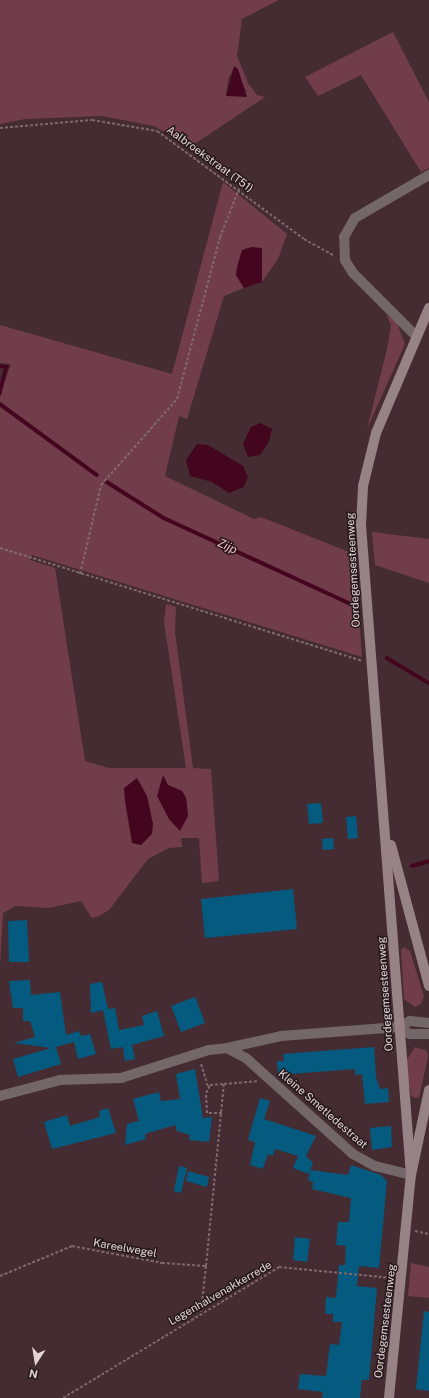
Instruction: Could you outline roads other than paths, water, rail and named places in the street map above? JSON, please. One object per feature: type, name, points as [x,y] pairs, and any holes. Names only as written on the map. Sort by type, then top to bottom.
[{"type":"street","points":[[416,336],[353,273],[345,260],[344,237],[355,218],[429,175]]},
{"type":"street","name":"Oordegemsesteenweg","points":[[388,1398],[408,1230],[411,1175],[384,811],[364,586],[363,486],[376,433],[429,308]]},
{"type":"street","name":"Oordegemsesteenweg","points":[[384,811],[429,986]]},
{"type":"street","points":[[0,1096],[60,1080],[121,1078],[197,1053],[281,1036],[399,1027],[410,1021],[429,1023]]},
{"type":"street","points":[[399,1027],[410,1034],[429,1034]]},
{"type":"street","name":"Kleine Smetledestraat","points":[[227,1048],[246,1058],[353,1154],[375,1166],[411,1175]]},
{"type":"street","name":"Oordegemsesteenweg","points":[[411,1175],[429,1090]]},
{"type":"waterway","points":[[0,366],[7,367],[0,394]]},
{"type":"waterway","name":"Zijp","points":[[0,404],[97,475]]},
{"type":"waterway","name":"Zijp","points":[[107,482],[164,518],[351,604]]},
{"type":"waterway","name":"Zijp","points":[[387,658],[429,683]]},
{"type":"waterway","name":"Zijp","points":[[412,866],[429,861]]}]
